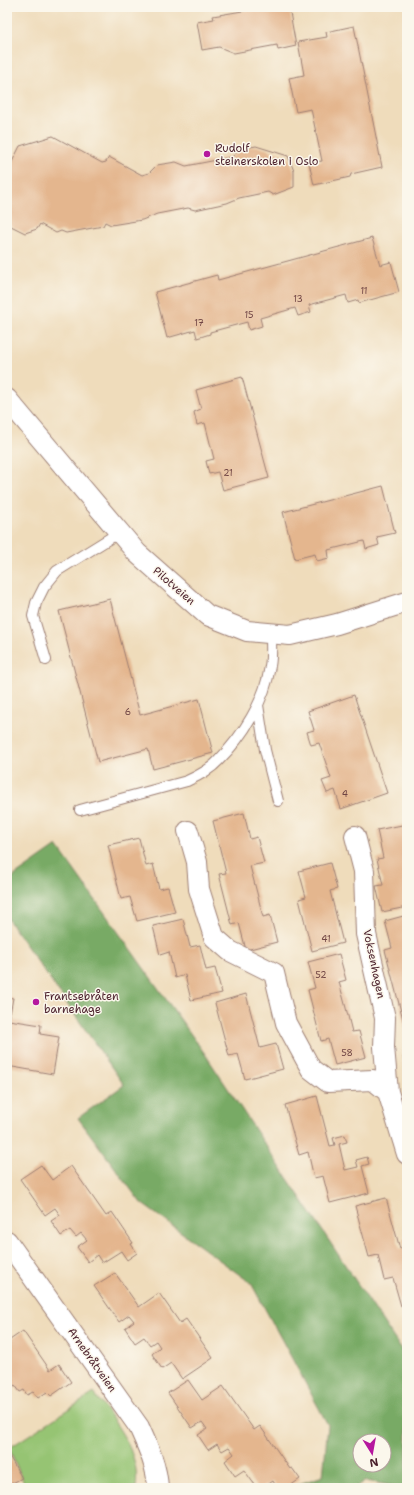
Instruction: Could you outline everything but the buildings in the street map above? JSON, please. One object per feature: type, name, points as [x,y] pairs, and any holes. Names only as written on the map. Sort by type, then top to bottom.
[{"type":"street","name":"Pilotveien","points":[[7,399],[120,532],[136,553],[207,615],[247,631],[271,635],[290,635],[310,631],[407,602]]},
{"type":"street","points":[[188,831],[197,862],[199,889],[214,937],[230,951],[274,973],[286,1023],[311,1069],[328,1082],[373,1080],[388,1092]]},
{"type":"street","name":"Voksenhagen","points":[[354,836],[364,871],[366,934],[385,1018],[384,1046],[388,1092],[407,1154]]},
{"type":"street","name":"Arnebråtveien","points":[[7,1241],[139,1427],[150,1449],[155,1467],[158,1488]]},
{"type":"lane","points":[[46,660],[34,616],[36,603],[44,587],[57,571],[120,532]]},
{"type":"lane","points":[[80,810],[187,781],[203,773],[218,762],[235,740],[258,705],[270,665],[271,635]]},
{"type":"lane","points":[[258,705],[266,750],[278,801]]},
{"type":"green space","points":[[57,846],[205,1054],[407,1358],[407,1488],[395,1488],[394,1486],[366,1481],[355,1488],[287,1488],[323,1476],[328,1425],[251,1283],[141,1203],[78,1118],[124,1085],[7,918],[7,881]]},
{"type":"green space","points":[[94,1393],[117,1426],[130,1449],[136,1474],[136,1488],[26,1488],[9,1448]]},
{"type":"place","name":"Rudolf steinerskolen i Oslo","points":[[207,154]]},
{"type":"place","name":"Frantsebråten barnehage","points":[[36,1002]]}]
